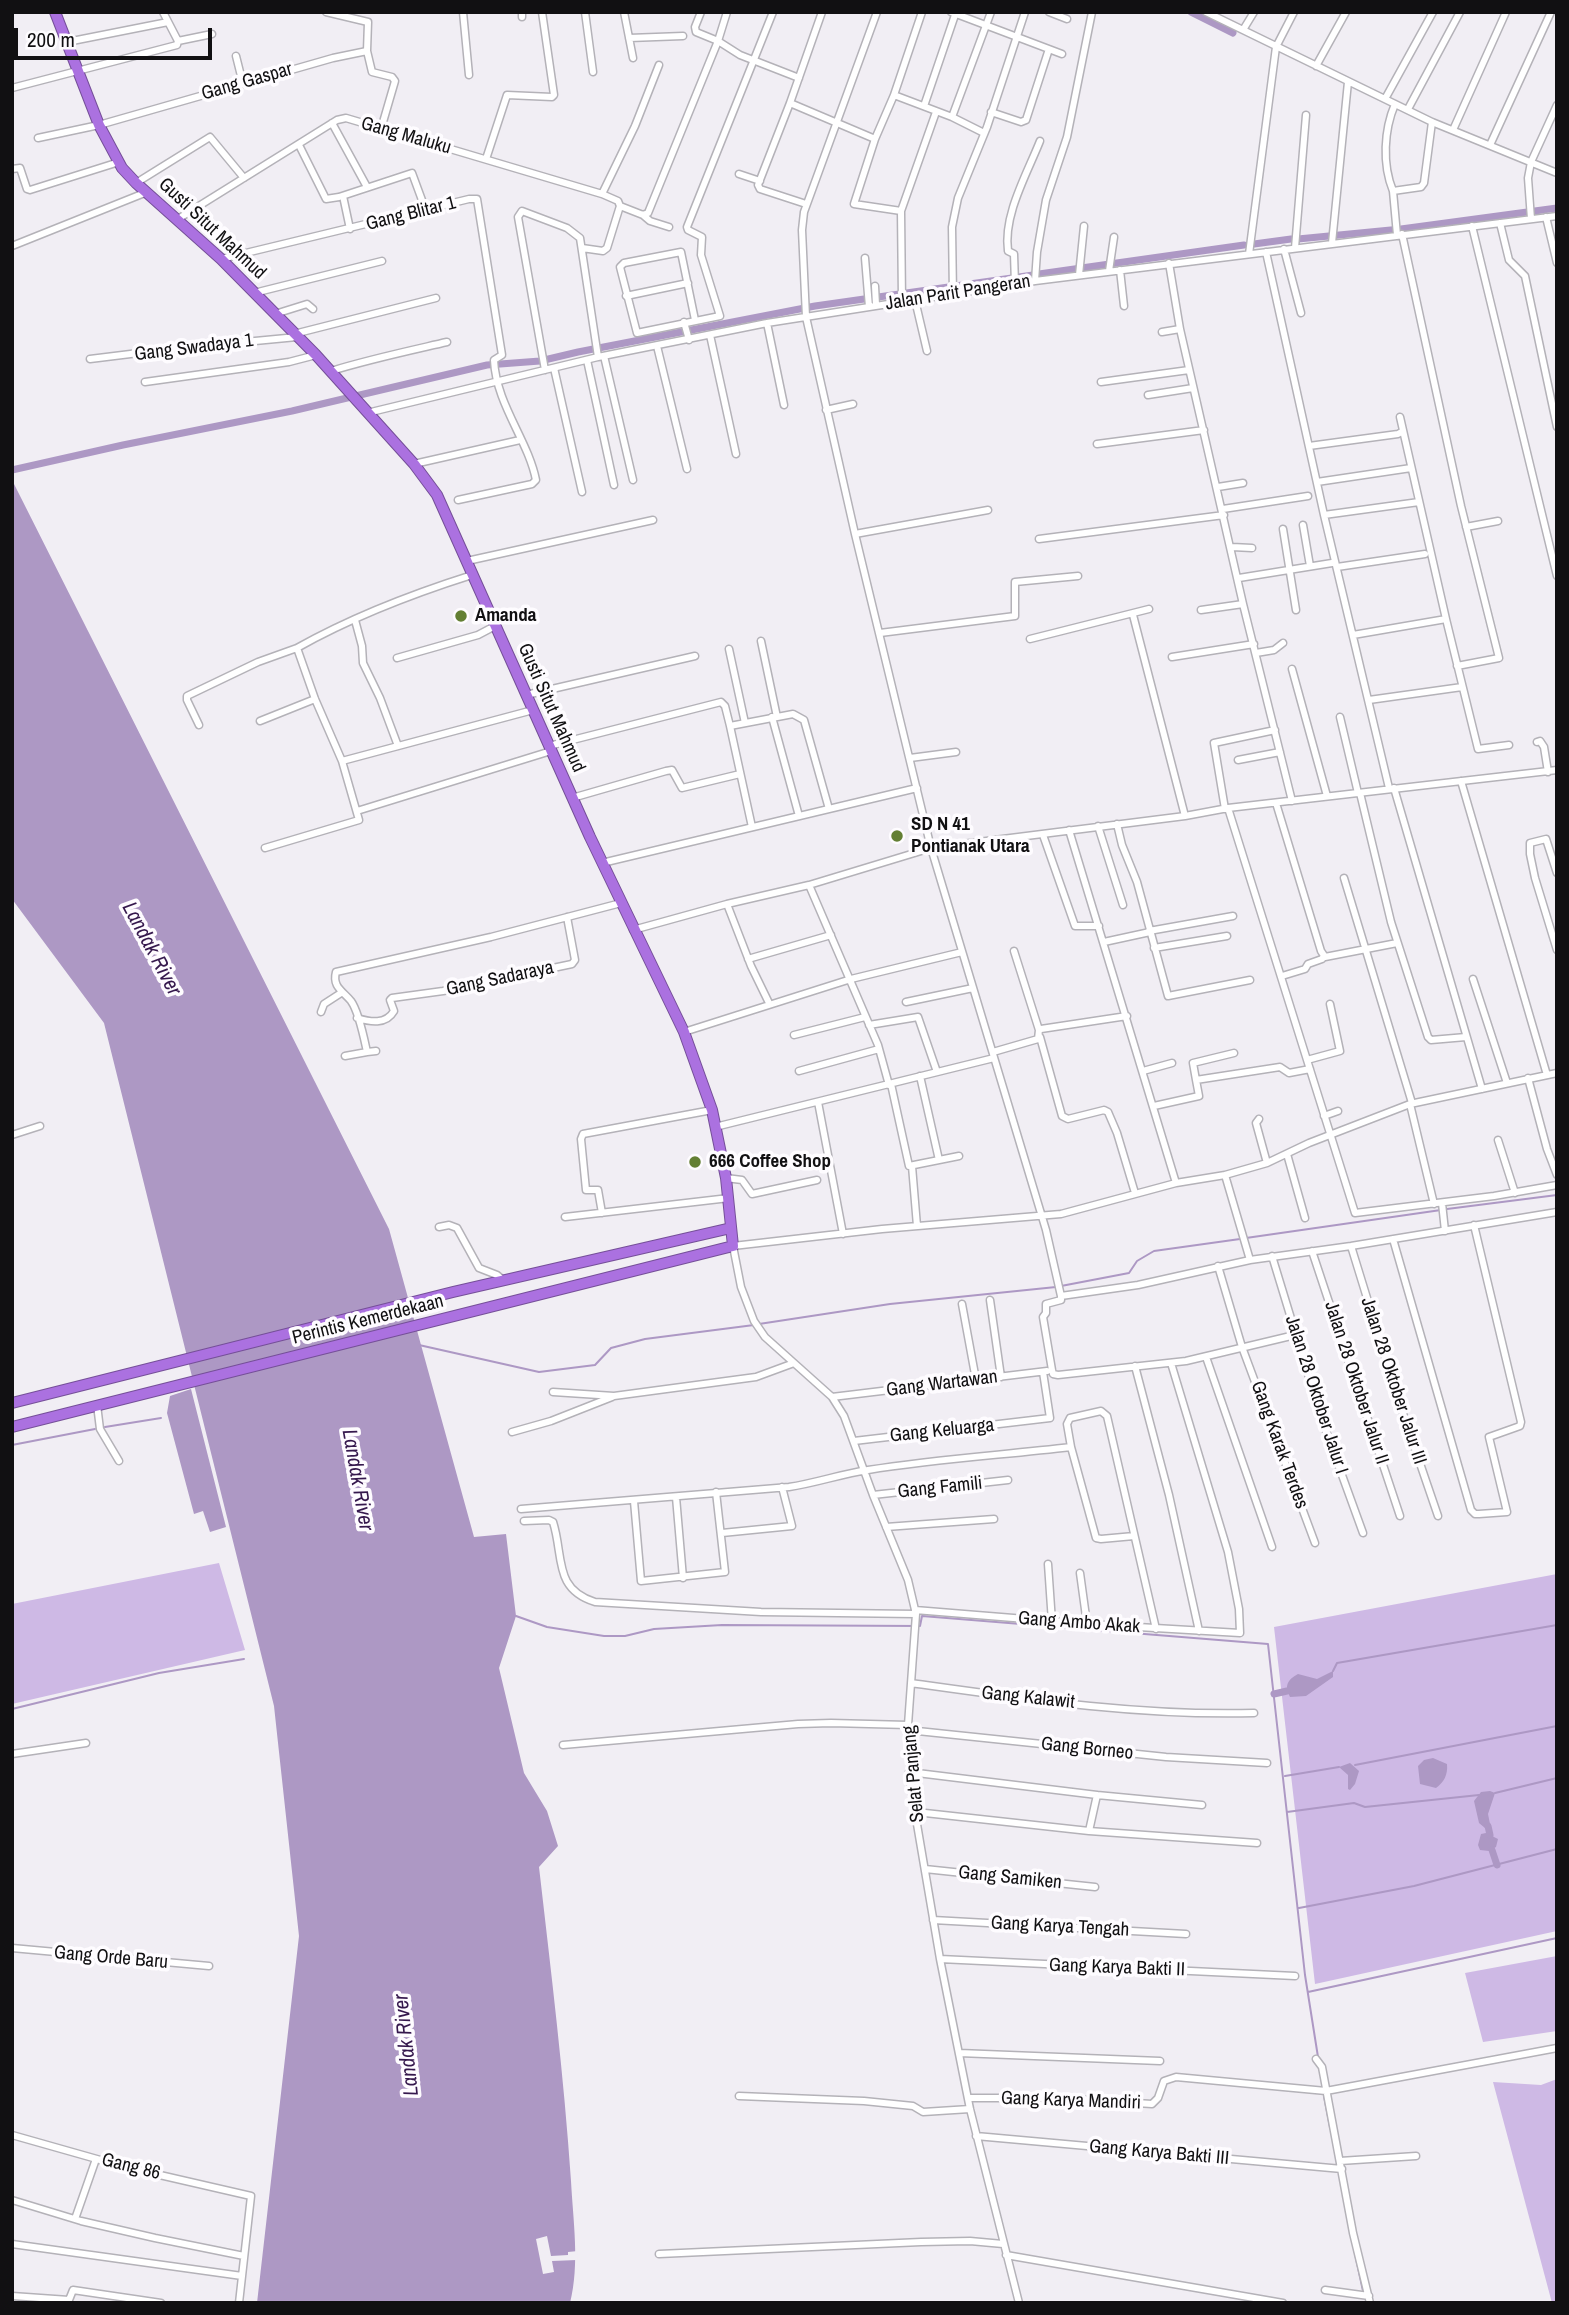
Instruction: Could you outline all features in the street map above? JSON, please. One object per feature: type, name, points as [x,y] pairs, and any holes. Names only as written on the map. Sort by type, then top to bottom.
[{"type":"highway","name":"Gusti Situt Mahmud","points":[[55,12],[99,125],[119,162],[136,183],[221,259],[316,355],[414,464],[437,495],[633,930],[684,1032],[712,1110],[726,1178],[733,1246]]},
{"type":"highway","points":[[12,1403],[453,1292],[731,1228]]},
{"type":"highway","name":"Perintis Kemerdekaan","points":[[12,1427],[733,1246]]},
{"type":"highway","points":[[531,1275],[543,1294]]},
{"type":"street","points":[[163,12],[178,41]]},
{"type":"street","points":[[326,12],[369,23],[367,51],[372,72],[393,77],[395,81],[381,129]]},
{"type":"street","points":[[463,12],[469,75]]},
{"type":"street","points":[[485,159],[507,95],[553,96],[542,12]]},
{"type":"street","points":[[585,12],[593,72]]},
{"type":"street","points":[[624,12],[633,58]]},
{"type":"street","points":[[701,12],[695,30],[755,62],[799,78]]},
{"type":"street","points":[[643,215],[648,214],[657,193],[727,12]]},
{"type":"street","points":[[695,320],[683,255],[677,252],[621,264],[626,296],[635,332],[638,334],[718,317],[720,314],[701,255],[702,237],[687,227],[774,12]]},
{"type":"street","points":[[806,204],[760,188],[760,181],[822,12]]},
{"type":"street","points":[[877,12],[806,204],[802,230],[804,303],[855,534],[931,848],[1059,1280],[1061,1300],[1046,1304],[1043,1317],[1052,1370]]},
{"type":"street","points":[[901,211],[854,204],[922,12]]},
{"type":"street","points":[[951,117],[991,12]]},
{"type":"street","points":[[954,289],[952,227],[958,198],[984,133],[1025,12]]},
{"type":"street","points":[[1048,12],[1066,19]]},
{"type":"street","points":[[1035,281],[1046,200],[1067,136],[1092,12]]},
{"type":"street","points":[[1206,12],[1221,15],[1276,47],[1432,122],[1557,173]]},
{"type":"street","points":[[1243,30],[1254,12]]},
{"type":"street","points":[[1249,254],[1276,47],[1294,12]]},
{"type":"street","points":[[1316,66],[1346,12]]},
{"type":"street","points":[[1385,99],[1433,12]]},
{"type":"street","points":[[1408,109],[1460,12]]},
{"type":"street","points":[[1453,130],[1506,12]]},
{"type":"street","points":[[1490,145],[1551,12]]},
{"type":"street","points":[[924,106],[954,13],[1062,54]]},
{"type":"street","points":[[67,42],[168,22]]},
{"type":"street","points":[[12,88],[174,46],[178,41],[212,34]]},
{"type":"street","points":[[629,38],[683,36]]},
{"type":"street","points":[[991,112],[1021,122],[1026,120],[1049,49]]},
{"type":"street","name":"Gang Gaspar","points":[[38,138],[99,125],[333,58],[367,51]]},
{"type":"street","points":[[236,56],[243,83]]},
{"type":"street","points":[[602,194],[639,118],[659,65]]},
{"type":"street","points":[[1332,238],[1348,82]]},
{"type":"street","points":[[894,95],[984,133]]},
{"type":"street","points":[[790,103],[876,139]]},
{"type":"street","points":[[1395,104],[1388,119],[1386,140],[1388,179],[1393,191],[1398,231],[1466,527],[1499,658],[1458,666]]},
{"type":"street","points":[[1531,219],[1528,178],[1531,162],[1557,105]]},
{"type":"street","points":[[902,299],[901,211],[936,112]]},
{"type":"street","points":[[1295,248],[1306,115]]},
{"type":"street","name":"Gang Maluku","points":[[178,219],[341,118],[615,198],[620,206]]},
{"type":"street","points":[[1393,191],[1421,187],[1424,183],[1432,122]]},
{"type":"street","points":[[332,123],[367,187]]},
{"type":"street","points":[[136,183],[210,137],[244,178]]},
{"type":"street","points":[[1015,284],[1014,254],[1008,251],[1007,242],[1012,215],[1040,141]]},
{"type":"street","points":[[299,145],[326,199],[412,173],[426,211]]},
{"type":"street","points":[[12,169],[20,168],[28,190],[119,162]]},
{"type":"street","points":[[739,174],[760,181]]},
{"type":"street","points":[[12,246],[147,192]]},
{"type":"street","points":[[342,196],[350,229]]},
{"type":"street","name":"Gang Blitar 1","points":[[221,259],[477,200],[502,355],[495,366],[499,382]]},
{"type":"street","points":[[582,248],[607,248],[620,206],[669,227]]},
{"type":"street","points":[[545,368],[518,217],[522,211],[567,228],[580,238],[596,346],[633,480]]},
{"type":"street","name":"Jalan Parit Pangeran","points":[[364,409],[499,382],[545,368],[873,299],[915,300],[954,289],[1015,284],[1109,269],[1120,270],[1295,248],[1332,238],[1557,216]]},
{"type":"street","points":[[1546,217],[1557,263]]},
{"type":"street","points":[[1500,223],[1509,260],[1525,276],[1557,427]]},
{"type":"street","points":[[1079,275],[1084,226]]},
{"type":"street","points":[[1472,226],[1557,576]]},
{"type":"street","points":[[1109,269],[1114,237]]},
{"type":"street","points":[[1284,249],[1301,313]]},
{"type":"street","points":[[1266,251],[1334,565],[1391,788],[1482,1089]]},
{"type":"street","points":[[866,258],[873,299]]},
{"type":"street","points":[[254,293],[382,261]]},
{"type":"street","points":[[1169,263],[1189,370],[1292,801]]},
{"type":"street","points":[[1120,270],[1124,306]]},
{"type":"street","points":[[626,296],[688,282]]},
{"type":"street","name":"Gang Swadaya 1","points":[[90,359],[296,336],[436,298]]},
{"type":"street","points":[[915,300],[927,351]]},
{"type":"street","points":[[275,314],[307,304],[313,309]]},
{"type":"street","points":[[767,323],[784,405]]},
{"type":"street","points":[[685,324],[689,338]]},
{"type":"street","points":[[1162,332],[1180,329]]},
{"type":"street","points":[[710,335],[736,454]]},
{"type":"street","points":[[331,371],[379,356],[447,342]]},
{"type":"street","points":[[657,346],[687,469]]},
{"type":"street","points":[[145,382],[289,362],[316,355]]},
{"type":"street","points":[[587,360],[614,485]]},
{"type":"street","points":[[554,368],[582,492]]},
{"type":"street","points":[[1101,382],[1189,370]]},
{"type":"street","points":[[458,500],[536,482],[499,382]]},
{"type":"street","points":[[1148,395],[1194,388]]},
{"type":"street","points":[[827,411],[853,404]]},
{"type":"street","points":[[1399,416],[1478,749],[1509,745]]},
{"type":"street","points":[[1097,444],[1205,430]]},
{"type":"street","points":[[1309,446],[1398,434],[1403,431]]},
{"type":"street","points":[[414,464],[520,440]]},
{"type":"street","points":[[1317,481],[1411,468]]},
{"type":"street","points":[[1218,487],[1243,483]]},
{"type":"street","points":[[1039,539],[1223,512],[1308,496]]},
{"type":"street","points":[[1324,515],[1419,502]]},
{"type":"street","points":[[855,534],[988,510]]},
{"type":"street","points":[[467,561],[653,520]]},
{"type":"street","points":[[1466,527],[1498,522]]},
{"type":"street","points":[[1303,525],[1310,566]]},
{"type":"street","points":[[1283,529],[1296,610]]},
{"type":"street","points":[[1232,547],[1252,548]]},
{"type":"street","points":[[1239,578],[1310,566],[1425,554]]},
{"type":"street","points":[[199,725],[187,696],[258,662],[297,648],[425,590],[472,575]]},
{"type":"street","points":[[880,633],[1015,616],[1015,582],[1077,576]]},
{"type":"street","points":[[1201,610],[1243,604]]},
{"type":"street","points":[[1030,639],[1149,609]]},
{"type":"street","points":[[1133,615],[1185,816]]},
{"type":"street","points":[[355,620],[362,646],[363,663],[398,746]]},
{"type":"street","points":[[1353,635],[1446,620]]},
{"type":"street","points":[[397,658],[478,635],[495,626]]},
{"type":"street","points":[[761,641],[774,717],[799,816]]},
{"type":"street","points":[[1256,653],[1274,650],[1283,643]]},
{"type":"street","points":[[1172,657],[1254,644]]},
{"type":"street","points":[[265,848],[363,820],[357,811],[342,761],[315,699],[297,648]]},
{"type":"street","points":[[729,649],[745,723]]},
{"type":"street","points":[[526,695],[695,656]]},
{"type":"street","points":[[1292,669],[1327,796]]},
{"type":"street","points":[[1369,700],[1462,687]]},
{"type":"street","points":[[260,721],[315,699]]},
{"type":"street","points":[[357,811],[550,748],[721,702],[730,726],[751,827]]},
{"type":"street","points":[[342,761],[533,710]]},
{"type":"street","points":[[730,726],[774,717],[802,716],[829,809]]},
{"type":"street","points":[[1340,717],[1397,943],[1429,1039],[1466,1037]]},
{"type":"street","points":[[1275,730],[1214,743],[1227,808],[1355,1213],[1439,1205],[1557,1185]]},
{"type":"street","points":[[1537,742],[1543,743],[1548,772]]},
{"type":"street","points":[[910,758],[956,752]]},
{"type":"street","points":[[1238,760],[1280,752]]},
{"type":"street","points":[[572,797],[672,770],[682,788],[740,774]]},
{"type":"street","points":[[633,930],[809,885],[931,848],[1185,816],[1227,808],[1557,770]]},
{"type":"street","points":[[1461,781],[1547,1075]]},
{"type":"street","points":[[603,863],[917,788]]},
{"type":"street","points":[[1276,803],[1324,956]]},
{"type":"street","points":[[1118,824],[1168,996],[1250,980]]},
{"type":"street","points":[[1098,826],[1122,905]]},
{"type":"street","points":[[1069,830],[1177,1183]]},
{"type":"street","points":[[1043,835],[1075,926],[1099,926]]},
{"type":"street","points":[[1557,873],[1546,839],[1530,843],[1535,878],[1557,950]]},
{"type":"street","points":[[1344,878],[1411,1104],[1445,1231]]},
{"type":"street","points":[[809,885],[879,1049],[909,1166],[912,1166],[917,1226]]},
{"type":"street","points":[[367,1052],[353,1004],[341,993],[334,975],[336,972],[621,903]]},
{"type":"street","points":[[727,904],[748,959],[769,1003]]},
{"type":"street","points":[[1104,942],[1233,916]]},
{"type":"street","name":"Gang Sadaraya","points":[[357,1018],[374,1022],[383,1020],[393,1014],[390,999],[422,995],[572,964],[575,961],[567,917]]},
{"type":"street","points":[[748,959],[831,935]]},
{"type":"street","points":[[1154,948],[1227,936]]},
{"type":"street","points":[[1324,956],[1328,958],[1397,943]]},
{"type":"street","points":[[1014,951],[1062,1116],[1068,1119],[1104,1110],[1108,1112],[1135,1193]]},
{"type":"street","points":[[684,1032],[851,979],[962,952]]},
{"type":"street","points":[[1282,976],[1305,969],[1308,964],[1324,956]]},
{"type":"street","points":[[1473,979],[1507,1083]]},
{"type":"street","points":[[906,1002],[973,988]]},
{"type":"street","points":[[321,1012],[324,1004],[341,993]]},
{"type":"street","points":[[1307,1060],[1340,1051],[1330,1004]]},
{"type":"street","points":[[715,1127],[937,1072],[994,1055],[1039,1034],[1127,1016]]},
{"type":"street","points":[[794,1035],[865,1017]]},
{"type":"street","points":[[869,1025],[919,1017],[937,1072]]},
{"type":"street","points":[[799,1071],[879,1049]]},
{"type":"street","points":[[345,1056],[376,1051]]},
{"type":"street","points":[[1154,1107],[1199,1096],[1193,1063],[1234,1053]]},
{"type":"street","points":[[1143,1071],[1172,1063]]},
{"type":"street","points":[[1196,1080],[1280,1067],[1289,1073],[1310,1069]]},
{"type":"street","points":[[733,1246],[1072,1212],[1135,1193],[1225,1175],[1267,1163],[1391,1109],[1557,1073]]},
{"type":"street","points":[[920,1076],[939,1160]]},
{"type":"street","points":[[1528,1078],[1547,1149],[1557,1175]]},
{"type":"street","points":[[818,1102],[843,1234]]},
{"type":"street","points":[[602,1213],[598,1190],[586,1190],[581,1139],[583,1134],[712,1110]]},
{"type":"street","points":[[1324,1116],[1338,1111]]},
{"type":"street","points":[[1259,1119],[1256,1123],[1267,1163]]},
{"type":"street","points":[[12,1135],[40,1126]]},
{"type":"street","points":[[1498,1140],[1515,1193]]},
{"type":"street","points":[[1287,1154],[1305,1218]]},
{"type":"street","points":[[912,1166],[960,1156]]},
{"type":"street","points":[[1225,1175],[1250,1259]]},
{"type":"street","points":[[726,1178],[742,1180],[752,1194],[817,1180]]},
{"type":"street","points":[[565,1217],[729,1198]]},
{"type":"street","points":[[1061,1293],[1138,1285],[1250,1259],[1352,1246],[1557,1212]]},
{"type":"street","points":[[439,1227],[449,1224],[457,1228],[479,1268],[503,1280]]},
{"type":"street","points":[[1393,1239],[1471,1510],[1475,1514],[1507,1512],[1489,1437],[1520,1426],[1521,1422],[1475,1226]]},
{"type":"street","name":"Selat Panjang","points":[[733,1246],[741,1287],[754,1321],[765,1337],[832,1397],[845,1416],[873,1495],[904,1569],[916,1612],[908,1727],[909,1772],[940,1959],[970,2109],[1019,2303]]},
{"type":"street","name":"Jalan 28 Oktober Jalur III","points":[[1352,1246],[1399,1402],[1438,1516]]},
{"type":"street","name":"Jalan 28 Oktober Jalur II","points":[[1312,1251],[1400,1516]]},
{"type":"street","name":"Jalan 28 Oktober Jalur I","points":[[1272,1256],[1328,1437],[1363,1533]]},
{"type":"street","name":"Gang Karak Terdes","points":[[1219,1266],[1242,1347],[1315,1543]]},
{"type":"street","points":[[990,1300],[1001,1377]]},
{"type":"street","points":[[962,1304],[976,1380]]},
{"type":"street","name":"Gang Wartawan","points":[[832,1397],[1052,1370],[1053,1374],[1058,1375],[1171,1363],[1295,1335]]},
{"type":"street","points":[[1206,1357],[1272,1548]]},
{"type":"street","points":[[553,1392],[614,1396],[756,1377],[794,1363]]},
{"type":"street","name":"Gang Ambo Akak","points":[[524,1521],[553,1522],[568,1586],[581,1598],[595,1602],[761,1612],[916,1612],[1236,1634],[1241,1632],[1236,1590],[1222,1527],[1171,1363]]},
{"type":"street","points":[[1135,1366],[1199,1631]]},
{"type":"street","name":"Gang Keluarga","points":[[854,1441],[1050,1418],[1043,1372]]},
{"type":"street","points":[[512,1432],[551,1421],[614,1396]]},
{"type":"street","points":[[102,1404],[100,1429],[119,1461]]},
{"type":"street","points":[[1134,1536],[1096,1538],[1071,1447],[1068,1420],[1101,1411],[1104,1413],[1134,1536],[1156,1629]]},
{"type":"street","points":[[522,1509],[782,1487],[820,1482],[864,1470],[957,1457],[1071,1447]]},
{"type":"street","name":"Gang Famili","points":[[873,1495],[1008,1480]]},
{"type":"street","points":[[722,1533],[792,1526],[782,1487]]},
{"type":"street","points":[[634,1501],[641,1581],[683,1578],[725,1572],[716,1492]]},
{"type":"street","points":[[676,1497],[683,1578]]},
{"type":"street","points":[[886,1527],[994,1519]]},
{"type":"street","points":[[1048,1564],[1052,1622]]},
{"type":"street","points":[[1080,1573],[1087,1624]]},
{"type":"street","name":"Gang Kalawit","points":[[911,1683],[1145,1711],[1192,1714],[1254,1713]]},
{"type":"street","name":"Gang Borneo","points":[[563,1745],[831,1723],[908,1727],[1093,1750],[1267,1763]]},
{"type":"street","points":[[12,1754],[86,1743]]},
{"type":"street","points":[[909,1772],[1202,1805]]},
{"type":"street","points":[[1089,1831],[1097,1795]]},
{"type":"street","points":[[916,1812],[1089,1831],[1257,1843]]},
{"type":"street","name":"Gang Samiken","points":[[925,1869],[1095,1887]]},
{"type":"street","name":"Gang Karya Tengah","points":[[933,1920],[1186,1934]]},
{"type":"street","name":"Gang Orde Baru","points":[[12,1948],[209,1966]]},
{"type":"street","name":"Gang Karya Bakti II","points":[[940,1959],[1295,1976]]},
{"type":"street","points":[[1326,2091],[1557,2048]]},
{"type":"street","points":[[959,2053],[1160,2061]]},
{"type":"street","points":[[1316,2059],[1321,2064],[1339,2167],[1367,2298],[1325,2290]]},
{"type":"street","name":"Gang Karya Mandiri","points":[[968,2098],[1058,2098],[1152,2104],[1158,2098],[1164,2081],[1176,2077],[1326,2091]]},
{"type":"street","points":[[739,2096],[864,2101],[913,2106],[923,2112],[970,2109]]},
{"type":"street","name":"Gang 86","points":[[12,2135],[125,2167],[251,2196],[244,2256]]},
{"type":"street","name":"Gang Karya Bakti III","points":[[976,2136],[1339,2167],[1416,2156]]},
{"type":"street","points":[[75,2219],[96,2159]]},
{"type":"street","points":[[12,2200],[75,2219],[178,2244],[244,2256],[239,2303]]},
{"type":"street","points":[[659,2254],[921,2242],[970,2241],[1003,2244]]},
{"type":"street","points":[[12,2244],[242,2276]]},
{"type":"street","points":[[1006,2255],[1283,2303]]},
{"type":"street","points":[[12,2296],[69,2300],[73,2290],[162,2303]]},
{"type":"shaded area","points":[[219,1563],[245,1650],[12,1704],[12,1604]]},
{"type":"shaded area","points":[[1557,1574],[1557,1931],[1315,1984],[1274,1627]]},
{"type":"shaded area","points":[[1557,1956],[1557,2031],[1483,2042],[1465,1973]]},
{"type":"shaded area","points":[[1557,2079],[1557,2303],[1552,2303],[1493,2082],[1541,2085]]},
{"type":"water","name":"Landak River","points":[[12,480],[389,1229],[474,1537],[506,1534],[516,1616],[499,1668],[524,1773],[547,1811],[558,1846],[539,1867],[571,2181],[575,2273],[570,2303],[257,2303],[299,1936],[274,1706],[104,1023],[12,899]]},
{"type":"water","points":[[191,1389],[226,1527],[210,1532],[203,1511],[194,1514],[167,1413],[170,1396]]},
{"type":"water","points":[[1333,1671],[1333,1677],[1306,1696],[1290,1697],[1287,1686],[1294,1676],[1298,1674],[1317,1679]]},
{"type":"water","points":[[1433,1758],[1447,1764],[1445,1778],[1436,1788],[1420,1784],[1418,1766],[1424,1760]]},
{"type":"water","points":[[1350,1763],[1359,1771],[1350,1790],[1348,1775],[1339,1767]]},
{"type":"water","points":[[1481,1792],[1495,1793],[1488,1814],[1490,1824],[1485,1828],[1479,1823],[1474,1801]]},
{"type":"water","points":[[1486,1833],[1498,1839],[1496,1847],[1489,1851],[1480,1850],[1478,1845],[1481,1834]]},
{"type":"pier","points":[[547,2236],[551,2256],[568,2255],[568,2252],[578,2251],[577,2260],[552,2261],[554,2272],[543,2274],[536,2239]]},
{"type":"waterway","points":[[1191,12],[1233,33]]},
{"type":"waterway","points":[[1298,239],[1401,229],[1557,208]]},
{"type":"waterway","points":[[1254,244],[1291,239]]},
{"type":"waterway","points":[[1039,274],[1244,245]]},
{"type":"waterway","points":[[12,470],[292,411],[487,365],[540,361],[815,306],[1033,275]]},
{"type":"waterway","points":[[1447,1209],[1557,1195]]},
{"type":"waterway","points":[[1246,1238],[1441,1210]]},
{"type":"waterway","points":[[1061,1286],[1129,1273],[1137,1261],[1154,1251],[1240,1239]]},
{"type":"waterway","points":[[759,1324],[890,1304],[1056,1287]]},
{"type":"waterway","points":[[419,1345],[539,1372],[595,1365],[611,1348],[645,1339],[754,1325]]},
{"type":"waterway","points":[[105,1427],[161,1418]]},
{"type":"waterway","points":[[12,1445],[95,1429]]},
{"type":"waterway","points":[[516,1616],[547,1627],[604,1636],[625,1636],[654,1629],[722,1625],[920,1626],[922,1616],[1268,1644],[1305,1975],[1318,2057]]},
{"type":"waterway","points":[[1333,1671],[1337,1663],[1557,1625]]},
{"type":"waterway","points":[[12,1709],[159,1673],[244,1659]]},
{"type":"waterway","points":[[1274,1694],[1287,1691]]},
{"type":"waterway","points":[[1355,1765],[1557,1726]]},
{"type":"waterway","points":[[1285,1776],[1339,1767]]},
{"type":"waterway","points":[[1495,1793],[1557,1778]]},
{"type":"waterway","points":[[1287,1812],[1354,1803],[1365,1807],[1479,1795]]},
{"type":"waterway","points":[[1488,1826],[1490,1835]]},
{"type":"waterway","points":[[1299,1908],[1414,1886],[1557,1849]]},
{"type":"waterway","points":[[1492,1850],[1497,1865]]},
{"type":"waterway","points":[[1308,1992],[1557,1938]]},
{"type":"waterway","points":[[1324,2096],[1330,2127]]},
{"type":"waterway","points":[[1354,2249],[1363,2291]]},
{"type":"place","name":"Amanda","points":[[461,616]]},
{"type":"place","name":"SD N 41 Pontianak Utara","points":[[897,836]]},
{"type":"place","name":"666 Coffee Shop","points":[[695,1162]]}]
